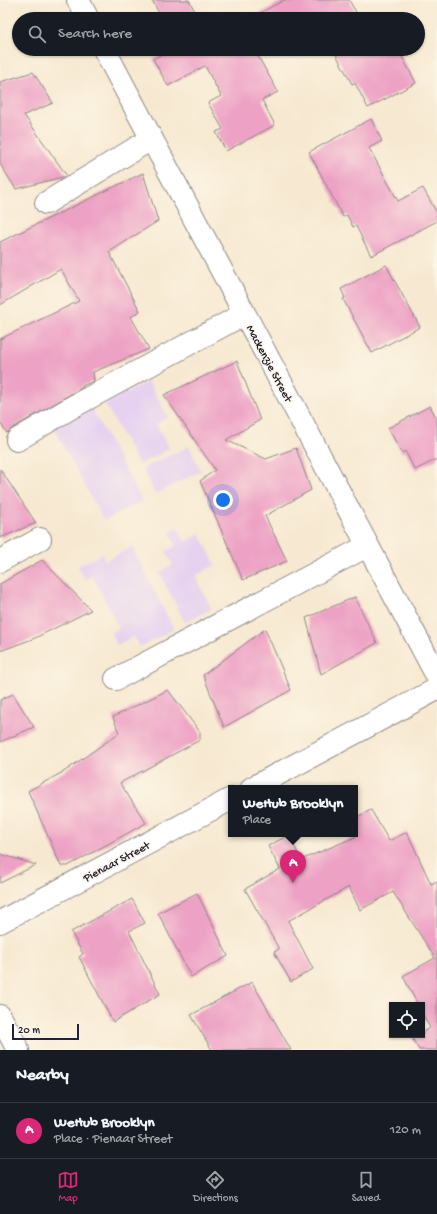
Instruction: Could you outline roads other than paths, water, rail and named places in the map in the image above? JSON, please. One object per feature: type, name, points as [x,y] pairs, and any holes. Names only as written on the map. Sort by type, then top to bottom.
[{"type":"street","points":[[78,0],[84,12]]},
{"type":"street","name":"Mackenzie Street","points":[[108,56],[437,676]]},
{"type":"street","points":[[46,203],[151,138]]},
{"type":"street","points":[[17,440],[74,406],[244,314]]},
{"type":"street","points":[[0,561],[40,539]]},
{"type":"street","points":[[116,679],[367,546]]},
{"type":"street","points":[[258,785],[437,689]]},
{"type":"street","name":"Pienaar Street","points":[[0,922],[228,801]]},
{"type":"street","points":[[0,1016],[18,1050]]},
{"type":"place","name":"WeHub Brooklyn","points":[[293,883]]}]
